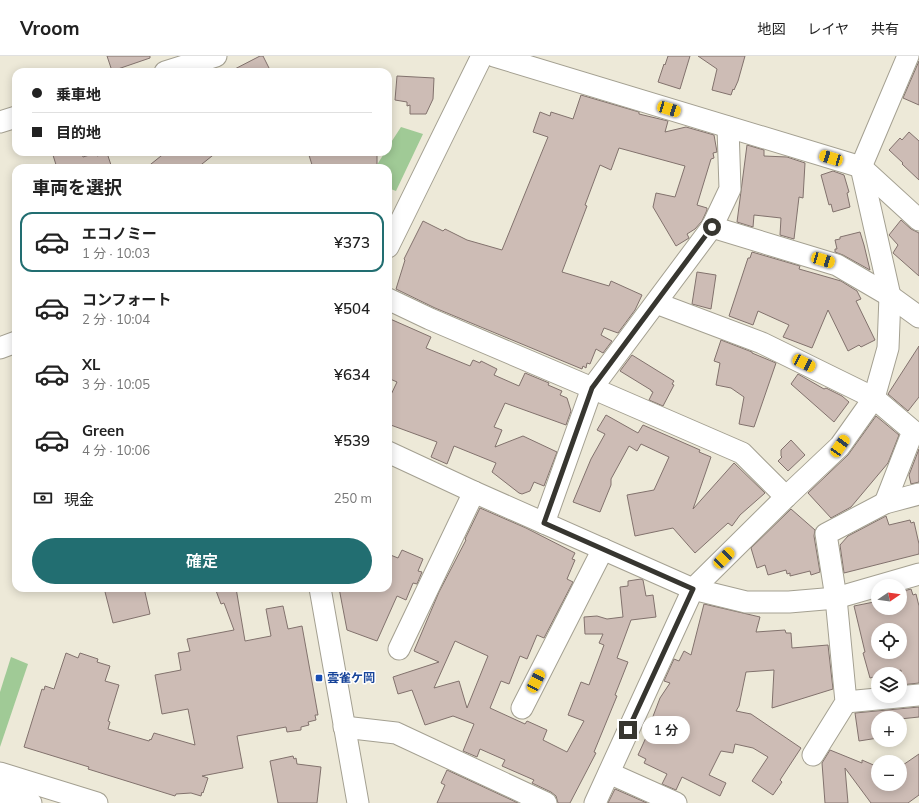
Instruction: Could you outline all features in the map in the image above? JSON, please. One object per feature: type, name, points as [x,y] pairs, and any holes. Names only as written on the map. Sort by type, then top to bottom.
[{"type":"street","points":[[177,68],[216,56]]},
{"type":"street","points":[[392,239],[482,56]]},
{"type":"street","points":[[494,56],[861,167],[919,220]]},
{"type":"street","points":[[595,803],[693,589],[840,446],[874,398],[888,348],[890,296],[861,167],[908,56]]},
{"type":"street","points":[[0,122],[12,119]]},
{"type":"street","points":[[544,523],[592,388],[712,227],[730,189],[728,127]]},
{"type":"street","points":[[712,227],[836,265],[890,296],[919,318]]},
{"type":"street","points":[[392,301],[430,319],[742,453],[786,497]]},
{"type":"street","points":[[656,304],[762,343],[874,398],[913,431],[885,503]]},
{"type":"street","points":[[0,348],[12,344]]},
{"type":"street","points":[[392,454],[474,492],[693,589],[746,602],[789,602],[836,598],[919,574]]},
{"type":"street","points":[[399,649],[474,492]]},
{"type":"street","points":[[813,755],[846,702],[836,598],[826,534],[885,503],[919,494]]},
{"type":"street","points":[[522,708],[603,549]]},
{"type":"street","points":[[321,592],[358,803]]},
{"type":"street","points":[[846,702],[919,695]]},
{"type":"street","points":[[344,727],[396,733],[546,803]]},
{"type":"street","points":[[0,773],[96,803]]},
{"type":"street","points":[[609,773],[676,803]]},
{"type":"street","points":[[0,794],[31,803]]},
{"type":"green space","points":[[401,127],[423,134],[396,191],[392,190],[392,164],[378,164],[382,156],[392,156],[392,141]]},
{"type":"green space","points":[[11,657],[28,664],[0,747],[0,692]]},
{"type":"building","points":[[107,56],[150,56],[150,58],[121,68],[111,68]]},
{"type":"building","points":[[260,56],[263,56],[269,68],[237,68]]},
{"type":"building","points":[[668,56],[690,56],[680,89],[658,82]]},
{"type":"building","points":[[698,56],[745,56],[738,81],[731,95],[712,90],[717,69]]},
{"type":"building","points":[[919,61],[919,105],[903,98]]},
{"type":"building","points":[[397,76],[434,78],[433,99],[426,114],[410,114],[410,105],[407,106],[407,102],[395,100]]},
{"type":"building","points":[[581,95],[639,112],[639,114],[668,121],[665,132],[686,127],[714,135],[717,152],[713,153],[714,158],[711,159],[697,205],[707,208],[707,210],[702,221],[695,229],[687,234],[689,238],[676,246],[653,207],[656,193],[675,197],[685,166],[619,148],[611,170],[600,165],[585,205],[587,206],[562,272],[609,286],[611,281],[642,295],[635,310],[618,333],[604,328],[601,335],[612,341],[603,353],[596,349],[590,364],[587,363],[586,368],[583,366],[582,369],[435,308],[396,289],[405,260],[404,259],[423,221],[443,231],[445,229],[467,240],[502,250],[548,137],[533,132],[540,112],[550,116],[551,112],[573,119]]},
{"type":"building","points":[[909,132],[919,141],[919,180],[889,150],[900,138],[902,140]]},
{"type":"building","points":[[747,145],[764,150],[764,156],[787,157],[805,163],[803,198],[799,197],[794,239],[780,235],[781,218],[754,215],[753,227],[737,222]]},
{"type":"building","points":[[53,156],[108,156],[111,164],[56,164]]},
{"type":"building","points":[[161,156],[212,156],[202,164],[151,164]]},
{"type":"building","points":[[309,156],[377,156],[377,164],[312,164]]},
{"type":"building","points":[[833,171],[844,175],[849,192],[847,193],[850,207],[833,212],[831,204],[829,205],[821,175]]},
{"type":"building","points":[[901,220],[911,229],[919,233],[919,276],[893,253],[898,245],[889,235]]},
{"type":"building","points":[[860,232],[870,270],[835,252],[835,249],[837,249],[835,240],[840,239],[840,237]]},
{"type":"building","points":[[752,252],[800,266],[799,269],[841,281],[857,291],[861,299],[856,301],[875,340],[861,347],[859,345],[848,351],[828,310],[812,348],[783,337],[789,325],[758,311],[753,325],[729,316],[748,258],[750,258]]},
{"type":"building","points":[[697,272],[716,275],[711,309],[692,304]]},
{"type":"building","points":[[392,320],[431,337],[426,348],[470,366],[473,360],[480,363],[481,361],[497,369],[494,375],[519,386],[525,373],[549,383],[548,385],[562,391],[560,395],[567,398],[571,411],[566,425],[505,403],[494,427],[502,430],[495,447],[523,436],[557,452],[544,486],[534,482],[530,491],[522,494],[519,493],[492,472],[496,463],[454,446],[447,464],[431,457],[437,442],[392,425],[392,393],[397,382],[392,380]]},
{"type":"building","points":[[721,340],[776,363],[754,427],[739,424],[744,397],[731,388],[716,385],[720,363],[714,361]]},
{"type":"building","points":[[919,346],[919,397],[908,411],[888,394]]},
{"type":"building","points":[[632,355],[674,381],[672,384],[674,385],[663,406],[649,400],[653,392],[651,390],[620,371]]},
{"type":"building","points":[[798,374],[824,389],[826,388],[842,396],[849,402],[834,422],[791,384]]},
{"type":"building","points":[[606,415],[638,433],[643,425],[700,450],[699,452],[711,457],[693,509],[734,463],[765,493],[740,515],[732,526],[728,523],[695,553],[673,528],[635,536],[627,495],[654,490],[669,457],[641,444],[637,451],[629,446],[611,479],[611,485],[600,512],[573,502],[591,459],[605,434],[597,430]]},
{"type":"building","points":[[876,416],[899,435],[888,463],[851,507],[831,518],[808,493],[848,455]]},
{"type":"building","points":[[791,440],[805,455],[788,471],[778,461],[782,457],[781,450]]},
{"type":"building","points":[[919,449],[919,482],[911,484],[909,475]]},
{"type":"building","points":[[480,508],[526,528],[575,553],[572,559],[575,560],[567,579],[573,582],[544,638],[537,635],[527,659],[520,656],[509,684],[501,681],[490,708],[525,724],[527,721],[547,730],[543,740],[567,752],[584,721],[568,715],[581,682],[589,685],[604,645],[599,643],[603,634],[585,634],[584,617],[597,616],[607,619],[623,617],[620,587],[628,586],[628,581],[643,580],[646,596],[653,595],[656,617],[631,620],[617,658],[628,662],[615,695],[617,696],[594,752],[596,753],[570,803],[558,803],[556,796],[532,783],[534,780],[502,766],[505,760],[480,749],[477,757],[463,751],[474,724],[453,716],[425,725],[412,690],[398,694],[393,677],[439,662],[414,651],[439,592],[466,540],[465,539]],"holes":[[[455,641],[488,656],[467,708],[459,681],[434,688]]]},
{"type":"building","points":[[791,509],[815,530],[814,536],[820,572],[811,575],[810,571],[790,576],[790,573],[787,574],[786,570],[768,575],[765,565],[757,568],[751,548]]},
{"type":"building","points":[[886,516],[889,525],[910,520],[911,523],[914,522],[919,544],[919,554],[844,573],[840,545],[848,536]]},
{"type":"building","points":[[402,550],[423,559],[418,571],[422,572],[417,584],[413,583],[406,600],[397,596],[377,641],[347,630],[340,592],[392,592],[392,556],[398,558]]},
{"type":"building","points":[[911,589],[913,595],[916,594],[919,606],[919,683],[907,684],[907,667],[871,667],[870,678],[863,653],[865,652],[854,606],[871,603],[871,615],[907,615],[907,590]]},
{"type":"building","points":[[105,592],[145,592],[150,614],[113,623]]},
{"type":"building","points":[[216,592],[237,592],[245,641],[271,636],[266,609],[283,606],[288,629],[302,626],[318,715],[315,715],[316,720],[308,722],[309,725],[301,727],[301,730],[287,732],[286,727],[237,736],[243,768],[202,776],[208,778],[201,796],[191,793],[176,794],[175,796],[24,747],[42,689],[44,690],[45,686],[54,689],[66,653],[78,658],[80,653],[98,659],[97,662],[110,666],[105,681],[119,685],[108,721],[110,722],[108,729],[149,741],[154,733],[195,745],[188,709],[162,714],[155,675],[181,670],[178,653],[190,651],[187,639],[234,630],[224,603],[221,604]]},
{"type":"building","points":[[704,604],[760,617],[756,632],[785,630],[786,633],[791,633],[792,648],[828,645],[833,689],[772,708],[774,670],[746,672],[739,706],[736,711],[751,714],[801,748],[780,780],[782,782],[773,795],[752,781],[768,757],[753,748],[735,744],[733,753],[721,751],[709,775],[726,783],[720,796],[682,777],[676,790],[662,784],[667,774],[644,763],[646,759],[638,755],[654,720],[652,719],[660,698],[670,683],[664,681],[674,659],[679,661],[684,651],[691,655]]},
{"type":"building","points":[[919,707],[919,717],[907,718],[907,711],[876,711]]},
{"type":"building","points":[[871,712],[871,739],[859,741],[855,713]]},
{"type":"building","points":[[830,750],[862,763],[862,760],[871,764],[871,791],[907,791],[907,762],[919,754],[919,795],[908,803],[871,803],[845,768],[848,803],[825,803],[822,763]]},
{"type":"building","points":[[293,756],[294,759],[296,758],[297,764],[321,767],[317,803],[278,803],[270,761]]},
{"type":"building","points":[[447,770],[518,803],[437,803],[445,785],[441,783]]},
{"type":"building","points":[[615,789],[647,803],[608,803]]},
{"type":"place","name":"雲雀ケ岡","points":[[319,678]]},
{"type":"route","points":[[628,730],[693,589],[544,523],[592,388],[712,227]]}]
